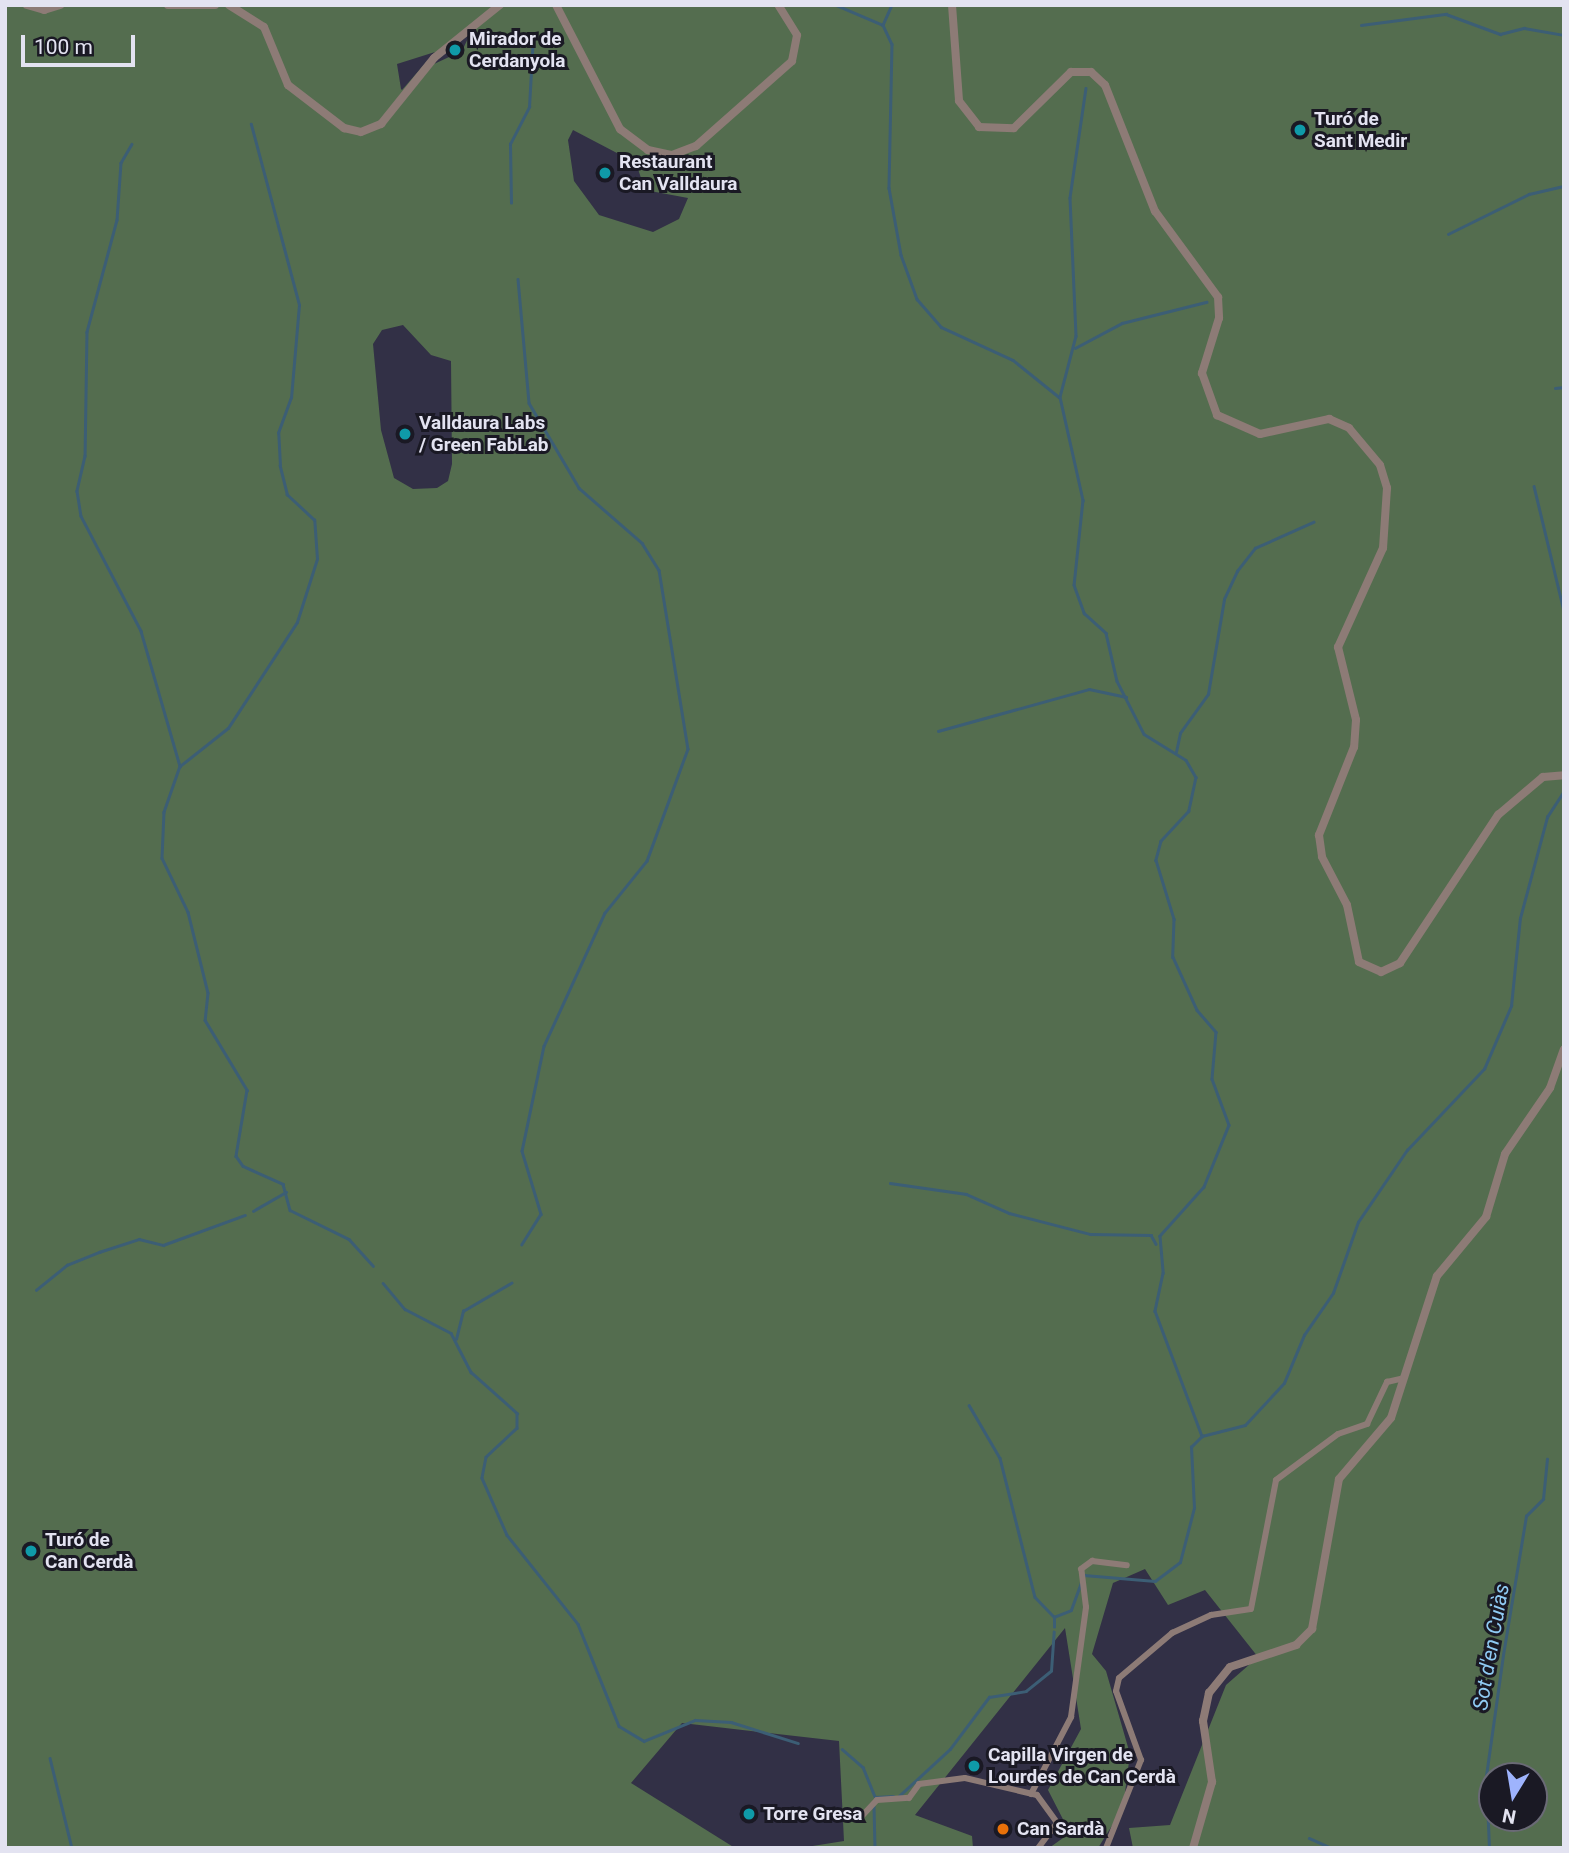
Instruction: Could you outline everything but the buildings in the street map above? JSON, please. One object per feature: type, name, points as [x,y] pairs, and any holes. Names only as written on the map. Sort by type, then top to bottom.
[{"type":"street","points":[[27,5],[44,10],[60,5]]},
{"type":"street","points":[[168,5],[215,5]]},
{"type":"street","points":[[229,5],[264,27],[288,85],[344,128],[361,132],[381,124],[434,58],[500,5]]},
{"type":"street","points":[[556,5],[620,130],[648,150],[672,155],[696,146],[792,61],[797,35],[778,5]]},
{"type":"street","points":[[952,5],[959,101],[979,127],[1014,128],[1071,72],[1091,72],[1105,85],[1155,211],[1218,297],[1219,318],[1202,373],[1217,415],[1260,434],[1329,419],[1349,429],[1380,465],[1387,502],[1382,548],[1339,647],[1356,720],[1354,747],[1319,835],[1322,857],[1347,905],[1359,962],[1381,972],[1400,963],[1498,815],[1543,777],[1564,775]]},
{"type":"street","points":[[1193,1848],[1212,1782],[1203,1721],[1209,1693],[1230,1667],[1290,1648],[1310,1634],[1339,1479],[1387,1425],[1437,1276],[1486,1216],[1506,1154],[1550,1088],[1564,1049]]},
{"type":"street","points":[[1106,1848],[1141,1760],[1116,1691],[1119,1678],[1172,1633],[1211,1615],[1251,1609],[1276,1480],[1338,1434],[1367,1424],[1387,1382],[1404,1378]]},
{"type":"street","points":[[1031,1794],[1070,1717],[1086,1607],[1081,1569],[1092,1562],[1127,1565]]},
{"type":"street","points":[[861,1817],[877,1800],[908,1798],[919,1784],[965,1778],[1031,1794],[1057,1823],[1038,1848]]},
{"type":"green space","points":[[5,5],[1564,5],[1564,1848],[1133,1848],[1129,1828],[1170,1825],[1226,1685],[1258,1657],[1205,1590],[1168,1605],[1145,1569],[1113,1583],[1092,1654],[1106,1671],[1130,1754],[1123,1808],[1098,1848],[1049,1848],[1070,1833],[1048,1790],[1081,1729],[1065,1628],[915,1815],[972,1836],[973,1848],[800,1848],[844,1841],[839,1741],[682,1723],[631,1783],[735,1848],[5,1848]],"holes":[[[470,34],[462,51],[434,64],[442,54]],[[435,52],[402,90],[397,64]],[[573,130],[636,163],[645,190],[688,198],[679,219],[653,232],[599,215],[574,181],[568,140]],[[403,325],[431,355],[451,361],[452,464],[448,481],[437,488],[413,489],[394,478],[381,430],[373,344],[382,330]]]},
{"type":"waterway","points":[[836,5],[883,25]]},
{"type":"waterway","points":[[892,5],[883,25],[892,44],[889,188],[901,255],[917,299],[941,327],[1013,360],[1059,397]]},
{"type":"waterway","points":[[1361,25],[1446,14],[1500,34],[1524,28],[1564,35]]},
{"type":"waterway","points":[[511,203],[510,144],[529,107],[533,35]]},
{"type":"waterway","points":[[1086,88],[1070,198],[1076,336],[1060,397],[1083,500],[1074,585],[1084,613],[1106,633],[1117,681],[1144,734],[1186,760],[1196,777],[1189,811],[1161,841],[1156,860],[1174,919],[1173,957],[1197,1010],[1216,1032],[1212,1079],[1229,1125],[1204,1187],[1160,1236],[1163,1273],[1155,1311],[1202,1436]]},
{"type":"waterway","points":[[180,766],[228,728],[297,622],[317,559],[314,520],[287,495],[280,466],[278,433],[291,398],[299,305],[251,124]]},
{"type":"waterway","points":[[132,144],[121,163],[117,220],[87,332],[85,456],[77,491],[81,516],[141,631],[180,766]]},
{"type":"waterway","points":[[1448,234],[1529,194],[1564,186]]},
{"type":"waterway","points":[[518,279],[529,403],[579,488],[642,543],[659,570],[688,749],[647,861],[605,913],[544,1046],[522,1151],[541,1214],[522,1244]]},
{"type":"waterway","points":[[1075,348],[1122,323],[1206,302]]},
{"type":"waterway","points":[[1555,388],[1564,387]]},
{"type":"waterway","points":[[1534,486],[1564,611]]},
{"type":"waterway","points":[[1176,752],[1180,733],[1208,694],[1224,599],[1237,571],[1255,548],[1313,522]]},
{"type":"waterway","points":[[938,731],[1089,689],[1126,697]]},
{"type":"waterway","points":[[180,766],[164,812],[162,858],[188,912],[208,993],[205,1020],[247,1090],[236,1156],[243,1166],[283,1184],[290,1210],[349,1239],[373,1266]]},
{"type":"waterway","points":[[1202,1436],[1245,1425],[1284,1383],[1304,1335],[1333,1293],[1358,1222],[1407,1150],[1484,1069],[1511,1006],[1520,918],[1547,817],[1564,791]]},
{"type":"waterway","points":[[890,1183],[966,1194],[1009,1213],[1090,1234],[1151,1235],[1156,1244]]},
{"type":"waterway","points":[[253,1211],[286,1192]]},
{"type":"waterway","points":[[36,1290],[67,1265],[99,1252],[139,1239],[163,1245],[245,1215]]},
{"type":"waterway","points":[[383,1283],[405,1309],[451,1333],[471,1372],[517,1413],[517,1428],[486,1457],[482,1478],[507,1535],[578,1624],[619,1726],[644,1741],[695,1720],[731,1722],[798,1743]]},
{"type":"waterway","points":[[456,1339],[463,1311],[511,1283]]},
{"type":"waterway","points":[[969,1405],[1000,1458],[1035,1597],[1054,1617]]},
{"type":"waterway","points":[[1054,1617],[1071,1610],[1084,1575],[1155,1581],[1180,1562],[1194,1508],[1191,1447],[1202,1436]]},
{"type":"waterway","name":"Sot d'en Cuiàs","points":[[1489,1848],[1486,1776],[1503,1655],[1526,1516],[1543,1499],[1547,1459]]},
{"type":"waterway","points":[[1054,1617],[1054,1627]]},
{"type":"waterway","points":[[899,1796],[950,1749],[989,1697],[1026,1691],[1051,1671],[1054,1632]]},
{"type":"waterway","points":[[842,1749],[863,1767],[875,1796]]},
{"type":"waterway","points":[[50,1758],[72,1848]]},
{"type":"waterway","points":[[875,1797],[893,1796]]},
{"type":"waterway","points":[[874,1806],[875,1848]]},
{"type":"waterway","points":[[1309,1838],[1331,1848]]},
{"type":"place","name":"Mirador de Cerdanyola","points":[[455,50]]},
{"type":"place","name":"Turó de Sant Medir","points":[[1300,130]]},
{"type":"place","name":"Restaurant Can Valldaura","points":[[605,173]]},
{"type":"place","name":"Valldaura Labs / Green FabLab","points":[[405,434]]},
{"type":"place","name":"Turó de Can Cerdà","points":[[31,1551]]},
{"type":"place","name":"Capilla Virgen de Lourdes de Can Cerdà","points":[[974,1766]]},
{"type":"place","name":"Torre Gresa","points":[[749,1814]]},
{"type":"place","name":"Can Sardà","points":[[1003,1829]]}]
